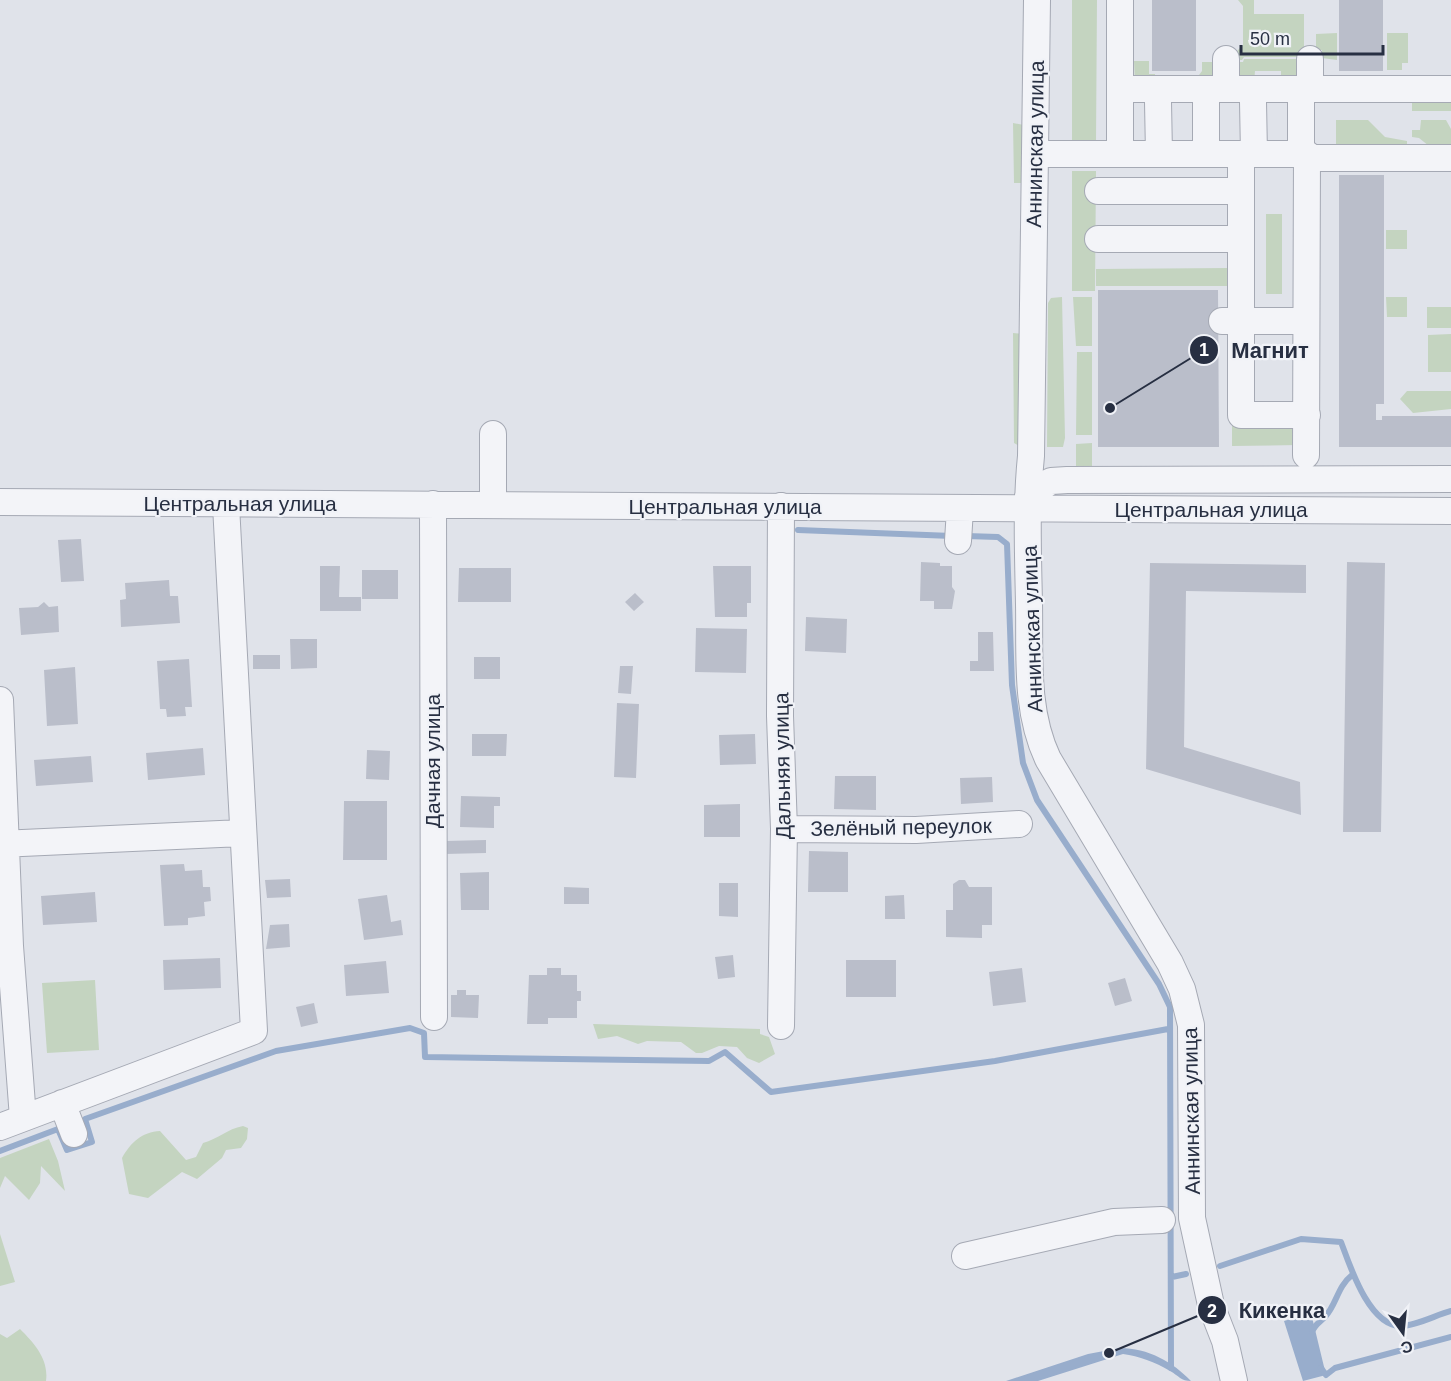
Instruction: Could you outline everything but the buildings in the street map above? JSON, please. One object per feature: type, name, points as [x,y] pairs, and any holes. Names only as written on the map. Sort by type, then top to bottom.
[{"type":"street","name":"Аннинская улица","points":[[1037,0],[1031,456],[1028,503],[1032,707],[1041,744],[1170,963],[1182,989],[1191,1025],[1177,1219],[1225,1341],[1234,1381]]},
{"type":"street","points":[[1120,0],[1120,154]]},
{"type":"street","points":[[1206,154],[1216,95],[1226,58]]},
{"type":"street","points":[[1306,455],[1304,156],[1305,95],[1310,59]]},
{"type":"street","points":[[1120,88],[1216,95],[1305,95],[1414,80],[1451,89]]},
{"type":"street","points":[[1158,102],[1159,154]]},
{"type":"street","points":[[1253,102],[1241,191],[1241,239],[1231,321],[1231,402],[1240,415],[1306,415]]},
{"type":"street","points":[[1035,154],[1247,154],[1304,156],[1413,166],[1451,158]]},
{"type":"street","points":[[1098,191],[1241,191]]},
{"type":"street","points":[[1098,239],[1241,239]]},
{"type":"street","points":[[1231,321],[1306,321]]},
{"type":"street","points":[[493,434],[493,504]]},
{"type":"street","points":[[1028,503],[1051,481],[1067,480],[1451,479]]},
{"type":"street","name":"Центральная улица","points":[[0,502],[960,509],[1028,503],[1451,511]]},
{"type":"street","name":"Дачная улица","points":[[433,504],[434,1017]]},
{"type":"street","points":[[0,700],[3,843],[10,946],[12,1122],[254,1031],[226,505]]},
{"type":"street","name":"Дальняя улица","points":[[781,506],[780,716],[784,829],[781,1026]]},
{"type":"street","points":[[958,541],[960,509]]},
{"type":"street","name":"Зелёный переулок","points":[[784,829],[916,830],[1019,824]]},
{"type":"street","points":[[3,843],[243,833]]},
{"type":"street","points":[[62,1103],[74,1134]]},
{"type":"street","points":[[965,1256],[1114,1222],[1177,1219]]},
{"type":"green space","points":[[1072,0],[1097,0],[1096,142],[1072,142]]},
{"type":"green space","points":[[1238,0],[1254,0],[1254,14],[1304,14],[1304,57],[1244,57],[1242,60],[1232,60],[1232,56],[1243,45],[1243,6]]},
{"type":"green space","points":[[1337,33],[1337,60],[1322,58],[1322,50],[1316,50],[1316,34]]},
{"type":"green space","points":[[1387,33],[1408,33],[1408,63],[1402,63],[1402,70],[1387,70]]},
{"type":"green space","points":[[1244,59],[1304,59],[1304,83],[1281,83],[1281,71],[1255,71],[1254,83],[1232,83],[1232,62],[1243,62]]},
{"type":"green space","points":[[1134,61],[1149,61],[1149,74],[1155,74],[1155,77],[1199,75],[1202,71],[1202,62],[1214,62],[1220,82],[1135,83]]},
{"type":"green space","points":[[1412,95],[1451,95],[1451,111],[1412,111]]},
{"type":"green space","points":[[1336,120],[1368,120],[1385,137],[1407,141],[1407,152],[1336,152]]},
{"type":"green space","points":[[1421,120],[1446,120],[1451,129],[1451,152],[1429,146],[1419,138],[1412,137],[1412,130],[1420,130]]},
{"type":"green space","points":[[1013,123],[1024,125],[1023,183],[1014,183]]},
{"type":"green space","points":[[1072,171],[1096,171],[1095,291],[1072,291]]},
{"type":"green space","points":[[1266,214],[1282,214],[1282,294],[1266,294]]},
{"type":"green space","points":[[1386,230],[1407,230],[1407,249],[1386,249]]},
{"type":"green space","points":[[1227,268],[1227,286],[1096,286],[1096,269]]},
{"type":"green space","points":[[1062,297],[1065,438],[1063,447],[1047,447],[1048,303],[1051,298]]},
{"type":"green space","points":[[1073,297],[1092,297],[1092,346],[1076,346]]},
{"type":"green space","points":[[1386,297],[1407,297],[1407,317],[1387,317]]},
{"type":"green space","points":[[1427,307],[1451,307],[1451,328],[1427,328]]},
{"type":"green space","points":[[1013,333],[1024,334],[1021,447],[1014,443]]},
{"type":"green space","points":[[1451,334],[1451,372],[1428,372],[1428,335]]},
{"type":"green space","points":[[1077,352],[1092,352],[1092,435],[1076,435]]},
{"type":"green space","points":[[1407,391],[1451,391],[1451,409],[1413,413],[1400,399]]},
{"type":"green space","points":[[1298,423],[1298,445],[1232,446],[1232,424]]},
{"type":"green space","points":[[1092,443],[1092,476],[1076,476],[1076,444]]},
{"type":"green space","points":[[95,980],[99,1050],[47,1053],[42,983]]},
{"type":"green space","points":[[593,1024],[760,1029],[760,1034],[769,1037],[775,1054],[759,1063],[747,1058],[737,1047],[719,1046],[696,1053],[681,1042],[647,1041],[638,1044],[617,1036],[598,1039]]},
{"type":"green space","points":[[243,1126],[248,1128],[247,1139],[241,1148],[226,1150],[222,1158],[197,1179],[182,1172],[148,1198],[129,1194],[122,1158],[129,1147],[142,1136],[160,1131],[186,1160],[196,1157],[203,1143]]},
{"type":"green space","points":[[49,1139],[58,1161],[65,1191],[41,1166],[40,1183],[29,1200],[5,1176],[0,1188],[0,1158]]},
{"type":"green space","points":[[0,1234],[15,1282],[0,1286]]},
{"type":"green space","points":[[20,1329],[43,1359],[46,1381],[0,1381],[0,1334],[7,1338]]},
{"type":"water","points":[[1311,1313],[1326,1375],[1303,1381],[1284,1321]]},
{"type":"water","points":[[1120,1348],[1140,1350],[1159,1357],[1191,1381],[1182,1379],[1153,1362],[1123,1354],[1038,1381],[1006,1381],[1088,1354]]},
{"type":"waterway","points":[[798,530],[952,536]]},
{"type":"waterway","points":[[966,536],[998,537],[1007,544],[1012,685],[1023,763],[1037,800],[1159,984],[1170,1007],[1171,1368]]},
{"type":"waterway","points":[[0,1151],[58,1129],[67,1150],[92,1142],[85,1119],[276,1051],[410,1028],[424,1033],[425,1057],[709,1061],[725,1052],[771,1092],[995,1061],[1168,1029]]},
{"type":"waterway","points":[[1220,1266],[1301,1239],[1341,1242],[1362,1293],[1379,1316],[1390,1323],[1407,1326],[1451,1311]]},
{"type":"waterway","points":[[1172,1277],[1186,1274]]},
{"type":"waterway","points":[[1312,1332],[1329,1312],[1343,1285],[1352,1275]]},
{"type":"waterway","points":[[1321,1368],[1326,1375],[1335,1368],[1451,1337]]},
{"type":"place","name":"Магнит","points":[[1110,408]]},
{"type":"place","name":"Кикенка","points":[[1109,1353]]}]
